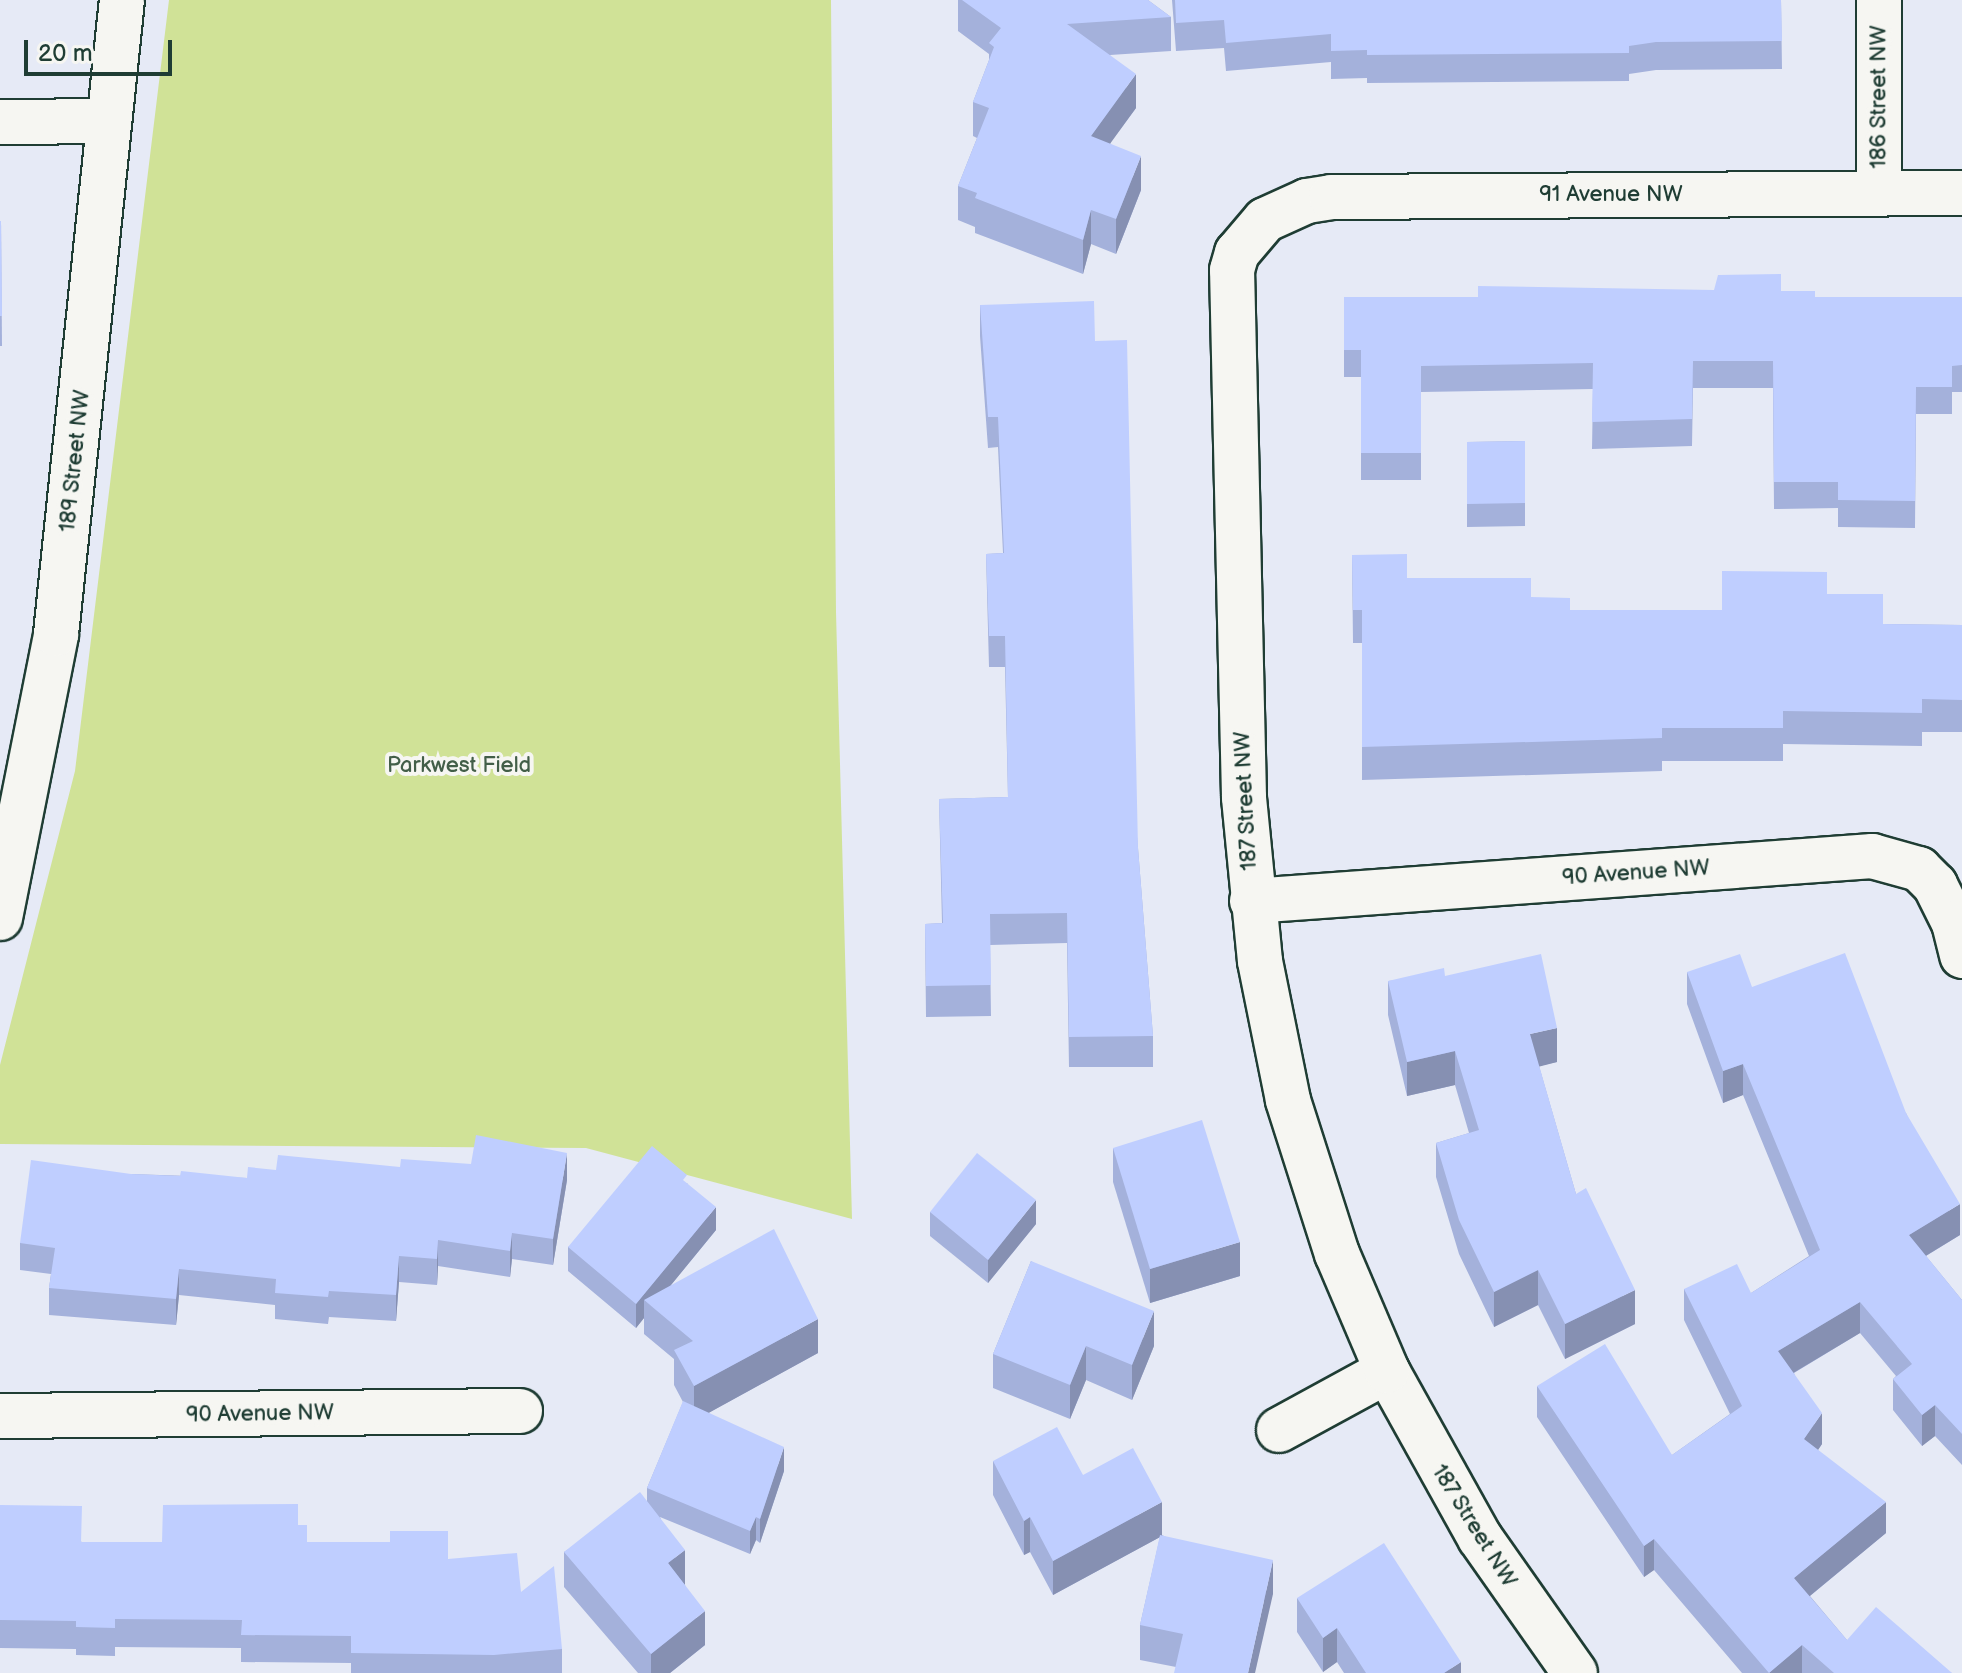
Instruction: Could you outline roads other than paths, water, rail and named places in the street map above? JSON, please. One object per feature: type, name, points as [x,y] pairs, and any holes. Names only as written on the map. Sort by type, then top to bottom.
[{"type":"street","name":"189 Street NW","points":[[0,918],[16,770],[56,634],[122,0]]},
{"type":"street","name":"186 Street NW","points":[[1879,0],[1879,193]]},
{"type":"street","points":[[0,122],[109,121]]},
{"type":"street","name":"91 Avenue NW","points":[[1265,220],[1307,201],[1331,197],[1962,193]]},
{"type":"street","name":"187 Street NW","points":[[1265,220],[1237,253],[1230,296],[1244,797],[1252,901],[1270,1022],[1309,1175],[1387,1371],[1480,1538],[1575,1673]]},
{"type":"street","name":"90 Avenue NW","points":[[1252,901],[1872,856],[1908,864],[1935,885],[1954,923],[1962,956]]},
{"type":"street","points":[[1279,1430],[1387,1371]]},
{"type":"street","name":"90 Avenue NW","points":[[0,1416],[520,1411]]},
{"type":"park label","name":"Parkwest Field","points":[[459,766]]}]
